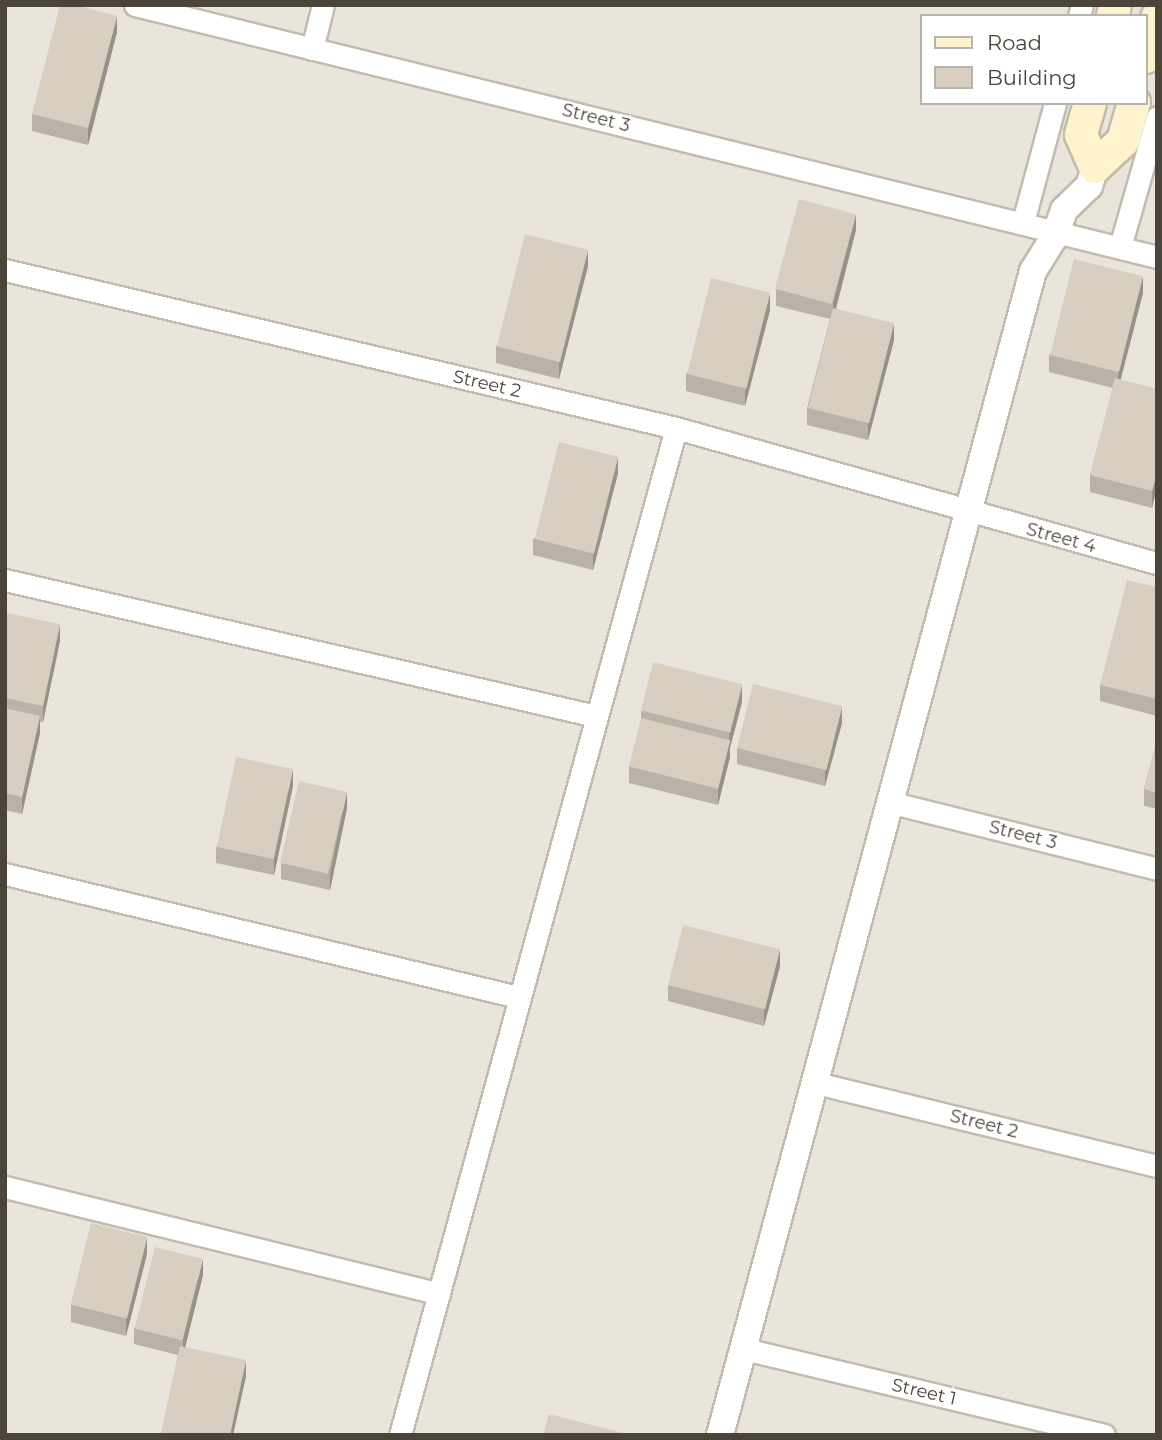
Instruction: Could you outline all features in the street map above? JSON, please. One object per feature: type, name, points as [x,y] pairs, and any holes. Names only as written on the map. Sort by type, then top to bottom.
[{"type":"main road","points":[[1148,50],[1157,18]]},
{"type":"main road","points":[[1089,105],[1081,135],[1095,167],[1124,141],[1133,105]]},
{"type":"street","name":"Street 3","points":[[135,5],[1157,257]]},
{"type":"street","points":[[312,49],[323,5]]},
{"type":"street","points":[[1023,222],[1054,105]]},
{"type":"street","points":[[1120,247],[1157,117]]},
{"type":"street","points":[[720,1435],[965,512],[1033,271],[1057,232],[1066,207],[1086,190],[1095,167]]},
{"type":"street","name":"Street 2","points":[[5,270],[676,428],[965,512]]},
{"type":"street","points":[[400,1435],[518,996],[676,428]]},
{"type":"street","name":"Street 4","points":[[965,512],[1157,563]]},
{"type":"street","points":[[5,580],[596,716]]},
{"type":"street","name":"Street 3","points":[[889,802],[1157,869]]},
{"type":"street","points":[[5,874],[518,996]]},
{"type":"street","name":"Street 2","points":[[812,1082],[1157,1166]]},
{"type":"street","points":[[5,1187],[439,1294]]},
{"type":"street","name":"Street 1","points":[[744,1349],[1104,1435]]},
{"type":"shaded area","points":[[5,5],[1157,5],[1157,1435],[5,1435]]},
{"type":"building","points":[[60,5],[76,5],[117,16],[88,128],[32,114]]},
{"type":"building","points":[[799,199],[856,214],[832,304],[775,289]]},
{"type":"building","points":[[525,234],[588,250],[560,362],[497,347]]},
{"type":"building","points":[[1074,259],[1143,276],[1119,372],[1050,355]]},
{"type":"building","points":[[711,278],[770,293],[746,389],[687,374]]},
{"type":"building","points":[[833,308],[894,323],[869,423],[808,408]]},
{"type":"building","points":[[1115,378],[1157,389],[1157,472],[1152,491],[1090,475]]},
{"type":"building","points":[[559,442],[618,457],[594,554],[535,539]]},
{"type":"building","points":[[1127,580],[1157,587],[1157,699],[1100,685]]},
{"type":"building","points":[[7,613],[60,624],[43,706],[5,698]]},
{"type":"building","points":[[653,662],[742,684],[730,733],[641,711]]},
{"type":"building","points":[[753,684],[842,706],[826,770],[737,748]]},
{"type":"building","points":[[5,708],[40,716],[22,797],[5,793]]},
{"type":"building","points":[[641,718],[730,740],[718,789],[629,767]]},
{"type":"building","points":[[1157,740],[1157,793],[1144,789]]},
{"type":"building","points":[[236,757],[293,769],[274,859],[217,847]]},
{"type":"building","points":[[299,781],[347,792],[328,874],[280,863]]},
{"type":"building","points":[[683,925],[780,949],[765,1009],[668,985]]},
{"type":"building","points":[[91,1223],[147,1237],[127,1319],[71,1305]]},
{"type":"building","points":[[155,1247],[203,1259],[182,1340],[135,1329]]},
{"type":"building","points":[[180,1346],[246,1360],[230,1435],[161,1435]]},
{"type":"building","points":[[549,1414],[631,1435],[543,1435]]}]
